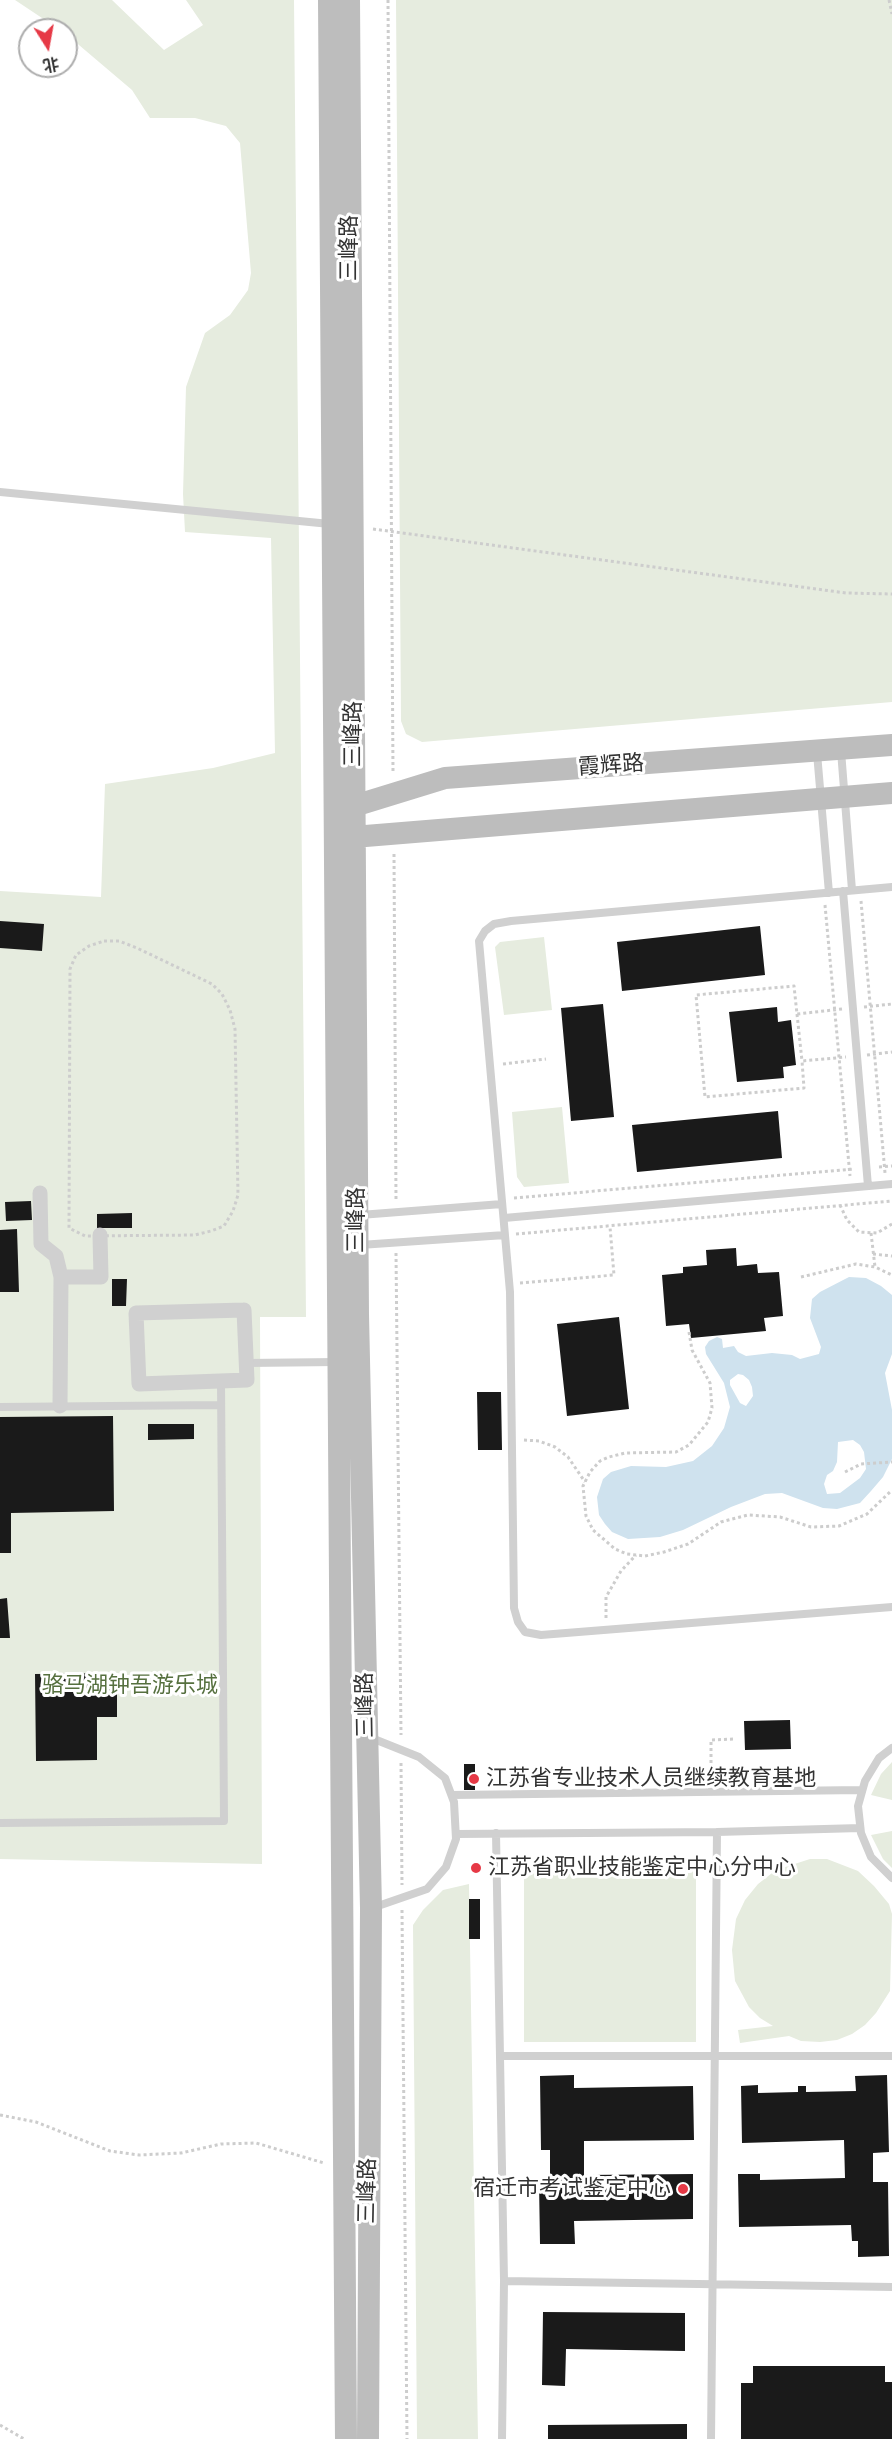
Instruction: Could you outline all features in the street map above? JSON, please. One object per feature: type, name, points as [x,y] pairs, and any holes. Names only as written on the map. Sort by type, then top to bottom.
[{"type":"main road","name":"三峰路","points":[[329,0],[343,526]]},
{"type":"main road","name":"三峰路","points":[[345,2439],[348,1362],[343,526],[348,0]]},
{"type":"main road","name":"霞辉路","points":[[344,807],[445,778],[892,746]]},
{"type":"main road","points":[[344,837],[892,793]]},
{"type":"main road","name":"三峰路","points":[[348,1362],[367,1737],[371,1908],[368,2439]]},
{"type":"street","points":[[40,1194],[42,1244],[56,1256],[61,1277],[60,1406]]},
{"type":"street","points":[[61,1277],[101,1277],[100,1235]]},
{"type":"street","points":[[244,1310],[246,1380],[220,1381],[138,1384],[136,1313],[244,1310]]},
{"type":"lane","points":[[0,492],[343,526]]},
{"type":"lane","points":[[841,750],[856,890]]},
{"type":"lane","points":[[817,751],[827,893]]},
{"type":"lane","points":[[892,887],[494,924],[485,931],[479,941],[509,1284],[514,1608],[518,1622],[525,1632],[541,1635],[892,1606]]},
{"type":"lane","points":[[843,891],[868,1186]]},
{"type":"lane","points":[[504,1218],[889,1184]]},
{"type":"lane","points":[[347,1217],[502,1202]]},
{"type":"lane","points":[[347,1246],[505,1235]]},
{"type":"lane","points":[[246,1363],[348,1362]]},
{"type":"lane","points":[[0,1823],[224,1821],[220,1381]]},
{"type":"lane","points":[[0,1407],[221,1405]]},
{"type":"lane","points":[[367,1737],[418,1757],[445,1778],[454,1802],[456,1834],[446,1868],[427,1889],[371,1908]]},
{"type":"lane","points":[[892,1748],[879,1758],[865,1781],[858,1806],[860,1828],[871,1857],[892,1878]]},
{"type":"lane","points":[[452,1795],[862,1790]]},
{"type":"lane","points":[[456,1834],[717,1832],[860,1828]]},
{"type":"lane","points":[[711,2439],[717,1832]]},
{"type":"lane","points":[[496,1833],[504,2281],[502,2439]]},
{"type":"lane","points":[[501,2056],[892,2056]]},
{"type":"lane","points":[[504,2281],[892,2287]]},
{"type":"path","points":[[889,0],[892,14]]},
{"type":"path","points":[[343,526],[846,594],[892,594]]},
{"type":"path","points":[[505,1235],[890,1201],[856,890]]},
{"type":"path","points":[[827,893],[853,1204]]},
{"type":"path","points":[[104,941],[119,941],[212,984],[222,994],[230,1010],[235,1029],[238,1195],[233,1211],[224,1226],[211,1231],[195,1235],[100,1235],[85,1236],[69,1228],[70,969],[76,955],[88,946],[104,941]]},
{"type":"path","points":[[794,986],[802,1061],[804,1088],[705,1097],[696,995],[794,986]]},
{"type":"path","points":[[797,1014],[892,1004]]},
{"type":"path","points":[[802,1061],[892,1052]]},
{"type":"path","points":[[490,1065],[546,1059]]},
{"type":"path","points":[[502,1202],[892,1166]]},
{"type":"path","points":[[840,1205],[852,1227],[859,1232],[871,1233],[886,1230],[892,1224]]},
{"type":"path","points":[[509,1284],[614,1275],[609,1208]]},
{"type":"path","points":[[871,1233],[875,1267]]},
{"type":"path","points":[[873,1254],[892,1256]]},
{"type":"path","points":[[801,1277],[856,1264],[875,1267],[892,1275]]},
{"type":"path","points":[[689,1332],[692,1350],[710,1383],[712,1407],[708,1422],[689,1445],[676,1452],[626,1453],[609,1457],[600,1461],[585,1482],[583,1498],[586,1516],[593,1530],[615,1549],[636,1555],[664,1552],[688,1544],[721,1522],[748,1515],[780,1517],[811,1527],[839,1526],[867,1514],[892,1490]]},
{"type":"path","points":[[513,1439],[538,1441],[555,1447],[568,1457],[585,1482]]},
{"type":"path","points":[[845,1472],[861,1464],[892,1462]]},
{"type":"path","points":[[606,1629],[606,1597],[621,1571],[636,1555]]},
{"type":"path","points":[[711,1792],[711,1740],[736,1739]]},
{"type":"path","points":[[0,2115],[36,2122],[110,2151],[139,2155],[181,2153],[222,2144],[248,2143],[324,2163]]},
{"type":"path","points":[[0,2425],[24,2439]]},
{"type":"green space","name":"骆马湖钟吾游乐城","points":[[15,0],[112,0],[164,50],[203,25],[186,0],[294,0],[306,1317],[260,1317],[262,1864],[0,1859],[0,891],[101,897],[105,784],[213,768],[275,753],[271,538],[185,532],[183,494],[186,387],[205,333],[230,315],[248,290],[251,273],[240,143],[226,126],[195,118],[150,118],[132,90],[78,44],[78,18],[42,18]]},
{"type":"green space","points":[[396,0],[892,0],[892,702],[422,742],[406,734],[401,721]]},
{"type":"green space","points":[[544,937],[552,1010],[504,1015],[495,947],[500,942]]},
{"type":"green space","points":[[562,1107],[569,1183],[524,1187],[517,1177],[512,1112]]},
{"type":"green space","points":[[892,1762],[892,1800],[871,1795],[881,1774]]},
{"type":"green space","points":[[892,1831],[892,1868],[883,1859],[871,1835]]},
{"type":"green space","points":[[810,1859],[827,1859],[858,1871],[889,1904],[892,1914],[890,1991],[865,2025],[837,2040],[801,2041],[789,2036],[740,2043],[738,2030],[773,2026],[749,2007],[735,1981],[732,1950],[736,1919],[745,1900],[758,1884],[776,1870]]},
{"type":"green space","points":[[524,1870],[696,1870],[696,2042],[524,2042]]},
{"type":"green space","points":[[469,1884],[478,2439],[417,2439],[413,1925],[423,1910],[443,1890]]},
{"type":"water","points":[[849,1277],[866,1278],[892,1295],[892,1354],[885,1373],[892,1410],[892,1459],[883,1477],[871,1491],[860,1503],[837,1509],[823,1508],[782,1493],[765,1494],[683,1530],[660,1537],[628,1539],[612,1532],[599,1515],[597,1497],[603,1479],[611,1472],[631,1466],[666,1467],[693,1461],[712,1446],[724,1428],[730,1407],[724,1383],[706,1354],[705,1347],[709,1341],[717,1337],[722,1339],[723,1348],[734,1346],[738,1352],[746,1356],[772,1353],[792,1355],[800,1359],[819,1354],[821,1347],[810,1318],[812,1299],[820,1292]],"holes":[[[738,1374],[749,1380],[752,1387],[753,1396],[746,1406],[740,1403],[730,1385],[730,1380]],[[853,1440],[864,1452],[866,1469],[860,1478],[840,1493],[827,1494],[824,1484],[827,1475],[833,1471],[837,1462],[838,1442]]]},
{"type":"building","points":[[0,921],[44,924],[42,951],[0,948]]},
{"type":"building","points":[[760,926],[765,975],[622,991],[617,942]]},
{"type":"building","points":[[603,1004],[614,1117],[571,1121],[561,1008]]},
{"type":"building","points":[[777,1007],[778,1022],[791,1020],[796,1065],[783,1067],[784,1078],[737,1082],[729,1012]]},
{"type":"building","points":[[778,1111],[782,1158],[637,1172],[632,1125]]},
{"type":"building","points":[[31,1201],[32,1220],[6,1221],[5,1202]]},
{"type":"building","points":[[132,1213],[132,1228],[97,1228],[97,1214]]},
{"type":"building","points":[[17,1229],[19,1292],[0,1292],[0,1230]]},
{"type":"building","points":[[736,1248],[737,1266],[757,1264],[758,1273],[779,1272],[783,1316],[764,1318],[766,1331],[691,1338],[689,1324],[666,1326],[662,1275],[683,1273],[683,1267],[707,1265],[706,1250]]},
{"type":"building","points":[[112,1279],[127,1279],[126,1306],[112,1306]]},
{"type":"building","points":[[619,1317],[629,1409],[567,1416],[557,1324]]},
{"type":"building","points":[[477,1392],[501,1392],[502,1450],[478,1450]]},
{"type":"building","points":[[113,1416],[114,1511],[11,1513],[11,1553],[0,1553],[0,1417]]},
{"type":"building","points":[[148,1424],[194,1424],[194,1439],[148,1440]]},
{"type":"building","points":[[7,1598],[10,1638],[0,1638],[0,1599]]},
{"type":"building","points":[[117,1673],[117,1717],[97,1717],[97,1760],[36,1761],[35,1674]]},
{"type":"building","points":[[790,1720],[791,1749],[745,1750],[744,1721]]},
{"type":"building","points":[[464,1764],[475,1764],[475,1790],[464,1790]]},
{"type":"building","points":[[469,1899],[480,1899],[480,1939],[469,1939]]},
{"type":"building","points":[[574,2075],[574,2088],[693,2086],[694,2140],[584,2141],[584,2175],[693,2174],[693,2219],[574,2221],[575,2244],[540,2244],[539,2182],[550,2182],[550,2150],[541,2150],[540,2076]]},
{"type":"building","points":[[887,2075],[889,2152],[873,2153],[873,2182],[888,2182],[889,2256],[858,2257],[858,2241],[852,2241],[851,2225],[739,2227],[738,2174],[760,2174],[760,2180],[845,2178],[844,2140],[742,2143],[741,2086],[758,2085],[758,2093],[798,2092],[798,2086],[806,2086],[806,2092],[856,2091],[855,2076]]},
{"type":"building","points":[[543,2312],[685,2313],[685,2351],[566,2349],[565,2386],[542,2385]]},
{"type":"building","points":[[753,2366],[885,2366],[885,2382],[892,2382],[892,2439],[741,2439],[741,2383],[753,2383]]},
{"type":"building","points":[[687,2424],[687,2439],[548,2439],[548,2425]]},
{"type":"place","name":"江苏省专业技术人员继续教育基地","points":[[474,1779]]},
{"type":"place","name":"江苏省职业技能鉴定中心分中心","points":[[476,1868]]},
{"type":"place","name":"宿迁市考试鉴定中心","points":[[683,2189]]}]
